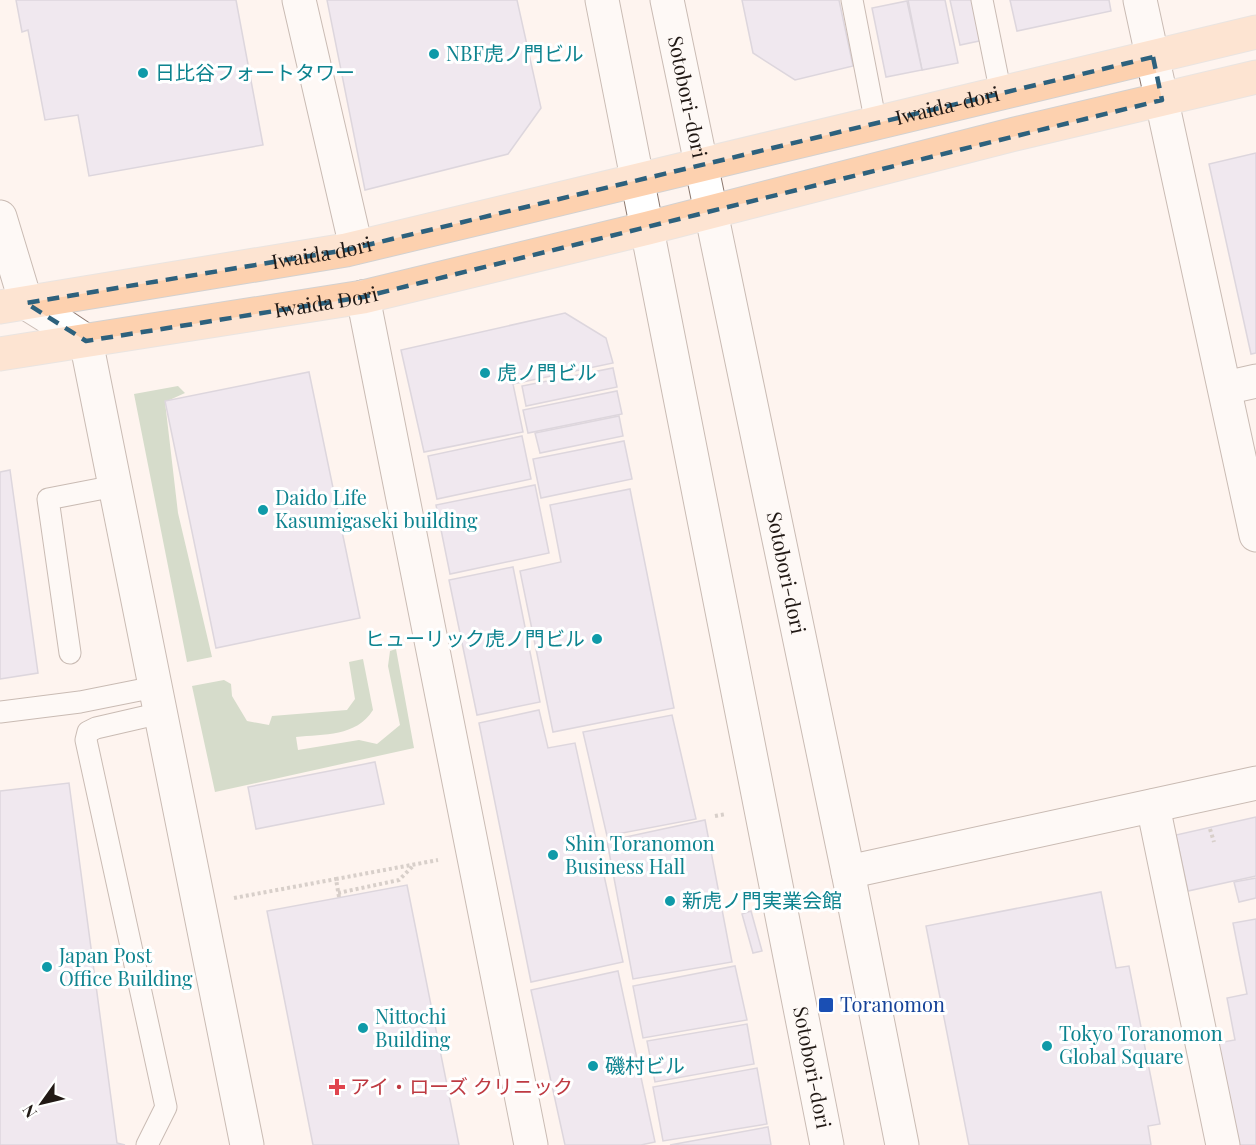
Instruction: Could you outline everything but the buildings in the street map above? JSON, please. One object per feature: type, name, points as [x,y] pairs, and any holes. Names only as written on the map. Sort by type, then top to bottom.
[{"type":"main road","name":"Iwaida-dori","points":[[639,180],[1256,32]]},
{"type":"main road","points":[[648,228],[1015,134],[1256,77]]},
{"type":"main road","name":"Iwaida dori","points":[[25,309],[346,250],[639,180]]},
{"type":"main road","name":"Iwaida Dori","points":[[0,354],[363,297],[648,228]]},
{"type":"street","points":[[299,0],[356,247]]},
{"type":"street","name":"Sotobori-dori","points":[[602,0],[827,1145]]},
{"type":"street","name":"Sotobori-dori","points":[[667,0],[848,872],[902,1145]]},
{"type":"street","points":[[1140,0],[1162,100],[1241,385],[1256,534]]},
{"type":"street","points":[[0,217],[25,309],[86,340],[247,1145]]},
{"type":"street","points":[[363,297],[531,1145]]},
{"type":"street","points":[[848,872],[1256,783]]},
{"type":"street","points":[[1153,806],[1224,1145]]},
{"type":"lane","points":[[852,0],[876,124]]},
{"type":"lane","points":[[982,0],[1002,94]]},
{"type":"lane","points":[[70,653],[48,499],[115,486]]},
{"type":"lane","points":[[0,712],[80,702],[158,700]]},
{"type":"lane","points":[[147,1145],[166,1107],[86,740],[88,732],[158,700]]},
{"type":"path","points":[[224,900],[442,859]]},
{"type":"path","points":[[336,879],[338,895],[399,880],[415,864]]},
{"type":"highlighted area","points":[[1153,57],[1162,100],[363,297],[86,341],[26,303],[346,250]]},
{"type":"green space","points":[[178,386],[185,393],[165,402],[178,513],[212,657],[187,662],[134,394]]},
{"type":"green space","points":[[396,649],[414,748],[215,792],[192,686],[224,680],[231,684],[232,696],[247,721],[269,725],[272,716],[347,710],[355,699],[349,662],[363,659],[373,710],[366,719],[349,730],[296,737],[298,750],[359,740],[377,744],[400,725],[388,666],[390,651]]},
{"type":"place","name":"NBF虎ノ門ビル","points":[[434,54]]},
{"type":"place","name":"日比谷フォートタワー","points":[[143,73]]},
{"type":"place","name":"虎ノ門ビル","points":[[485,373]]},
{"type":"place","name":"Daido Life Kasumigaseki building","points":[[263,510]]},
{"type":"place","name":"ヒューリック虎ノ門ビル","points":[[597,639]]},
{"type":"place","name":"Shin Toranomon Business Hall","points":[[553,855]]},
{"type":"place","name":"新虎ノ門実業会館","points":[[670,901]]},
{"type":"place","name":"Japan Post Office Building","points":[[47,967]]},
{"type":"place","name":"Toranomon","points":[[826,1005]]},
{"type":"place","name":"Nittochi Building","points":[[363,1028]]},
{"type":"place","name":"Tokyo Toranomon Global Square","points":[[1047,1046]]},
{"type":"place","name":"磯村ビル","points":[[593,1066]]},
{"type":"place","name":"アイ・ローズ クリニック","points":[[337,1087]]}]
